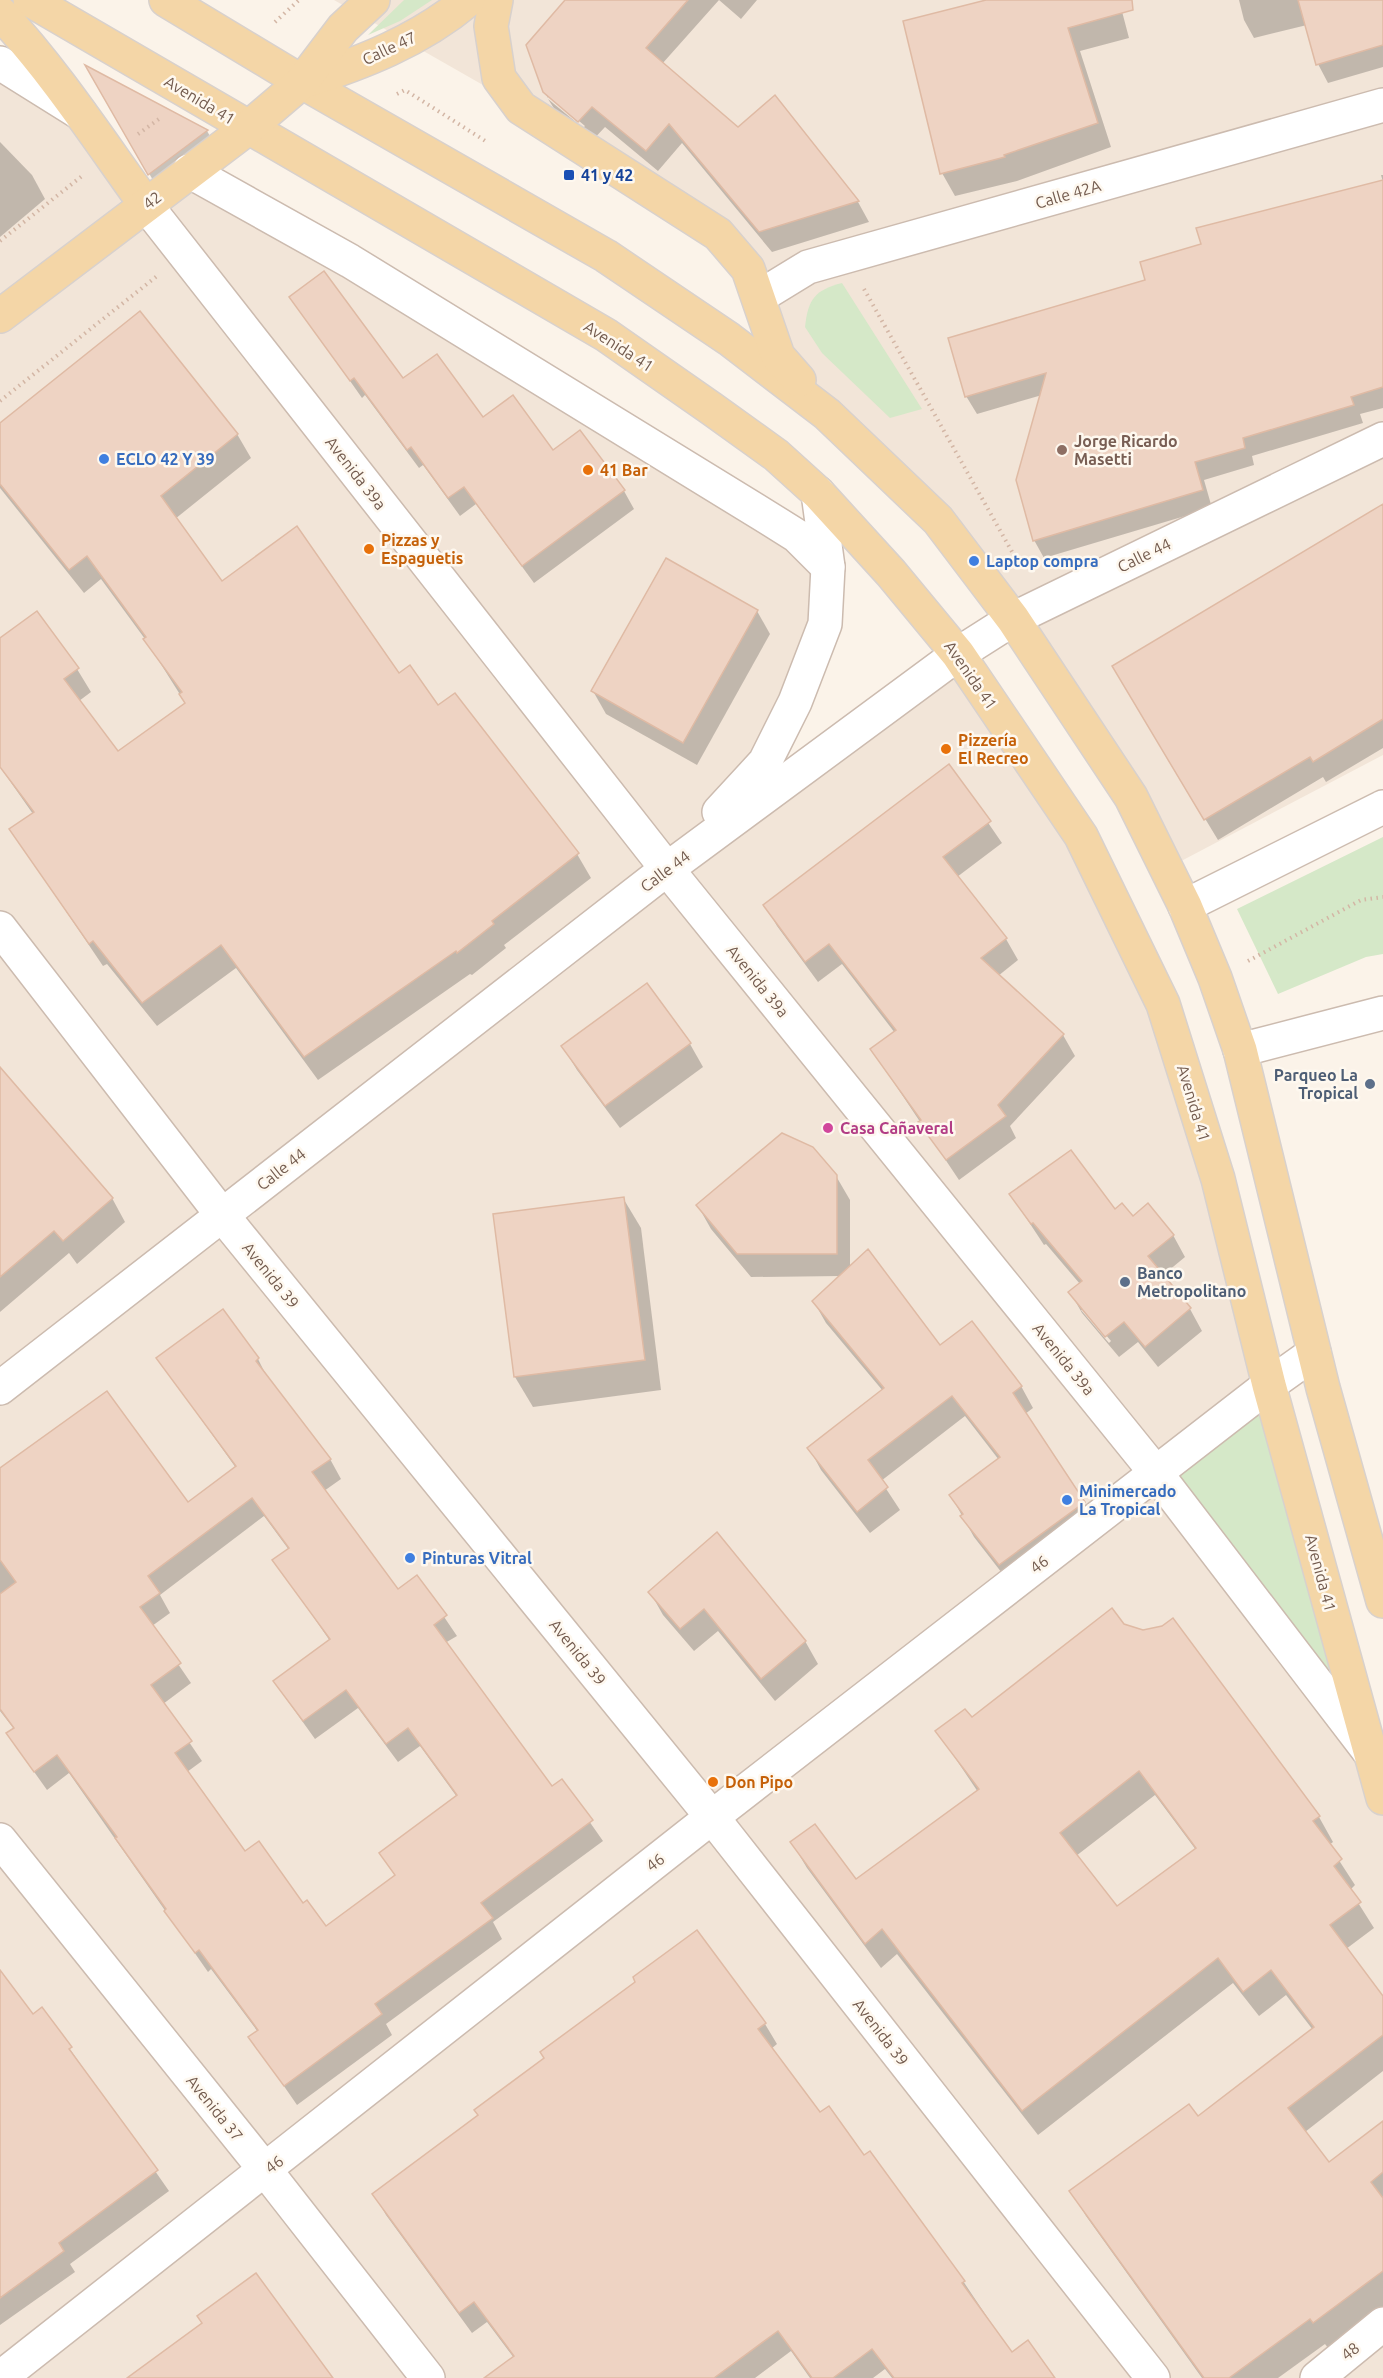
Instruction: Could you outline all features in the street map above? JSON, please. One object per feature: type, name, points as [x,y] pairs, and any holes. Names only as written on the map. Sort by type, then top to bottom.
[{"type":"main road","name":"Avenida 41","points":[[30,0],[606,335],[776,454],[818,493],[891,573],[958,654],[1081,836],[1163,1004],[1218,1179],[1269,1385],[1383,1798]]},
{"type":"main road","points":[[166,0],[302,82],[606,256],[729,339],[827,414]]},
{"type":"main road","points":[[302,82],[344,28],[373,0]]},
{"type":"main road","name":"Calle 47","points":[[302,82],[343,69],[412,39],[468,0]]},
{"type":"main road","points":[[496,0],[492,26],[500,78],[521,108],[718,234],[748,269],[778,356],[827,414],[938,520],[1013,619],[1131,797],[1185,906],[1215,978],[1240,1050],[1314,1353],[1383,1601]]},
{"type":"main road","points":[[0,13],[82,114],[146,205]]},
{"type":"main road","name":"42","points":[[0,316],[248,128],[302,82]]},
{"type":"street","points":[[0,63],[82,114]]},
{"type":"street","name":"Calle 42A","points":[[759,297],[808,267],[1383,105]]},
{"type":"street","points":[[189,171],[350,261],[765,516],[797,537],[828,567]]},
{"type":"street","name":"Avenida 39a","points":[[146,205],[667,869],[1156,1473],[1372,1755]]},
{"type":"street","name":"Calle 44","points":[[0,1388],[667,869],[958,654],[1013,619],[1046,602],[1383,439]]},
{"type":"street","points":[[667,869],[765,762],[795,702],[825,624],[828,567],[818,493]]},
{"type":"street","points":[[1185,906],[1383,807]]},
{"type":"street","name":"Avenida 39","points":[[0,928],[222,1215],[712,1817],[1153,2378]]},
{"type":"street","points":[[1240,1050],[1383,1013]]},
{"type":"street","name":"46","points":[[0,2378],[266,2171],[712,1817],[1269,1385],[1314,1353]]},
{"type":"street","name":"Avenida 37","points":[[0,1840],[266,2171],[428,2378]]},
{"type":"street","name":"48","points":[[1317,2378],[1383,2324]]},
{"type":"path","points":[[247,49],[299,0]]},
{"type":"path","points":[[0,241],[110,154],[192,95]]},
{"type":"path","points":[[846,257],[1025,574],[1046,602]]},
{"type":"path","points":[[1215,978],[1361,900],[1383,897]]},
{"type":"shaded area","points":[[334,0],[1383,0],[1383,755],[1166,869],[1013,619],[827,414],[748,269],[504,97]]},
{"type":"shaded area","points":[[0,63],[82,114],[146,204],[189,171],[828,567],[765,762],[670,865],[958,654],[1163,1004],[1383,1798],[1383,2378],[0,2378]]},
{"type":"green space","points":[[404,0],[432,0],[400,21],[368,35]]},
{"type":"green space","points":[[842,283],[922,409],[890,418],[822,353],[805,327],[808,309],[814,297],[825,289]]},
{"type":"green space","points":[[1383,837],[1383,954],[1366,957],[1278,994],[1237,909]]},
{"type":"green space","points":[[1269,1385],[1372,1755],[1156,1473]]},
{"type":"building","points":[[565,0],[688,0],[646,48],[738,127],[775,95],[859,201],[759,232],[669,124],[646,151],[592,107],[578,122],[543,92],[526,45]]},
{"type":"building","points":[[986,0],[1132,0],[1133,10],[1068,28],[1098,123],[1004,155],[1005,157],[940,174],[903,21]]},
{"type":"building","points":[[1298,0],[1383,0],[1383,45],[1316,65]]},
{"type":"building","points":[[85,65],[208,130],[148,175]]},
{"type":"building","points":[[1383,180],[1383,387],[1351,397],[1354,405],[1243,438],[1245,448],[1195,462],[1203,490],[1033,541],[1016,480],[1046,373],[965,397],[948,338],[1145,280],[1140,262],[1201,244],[1196,228]]},
{"type":"building","points":[[324,271],[403,378],[437,354],[483,417],[513,395],[553,450],[580,430],[625,490],[522,566],[464,487],[448,498],[411,447],[407,450],[354,378],[350,381],[289,297]]},
{"type":"building","points":[[140,311],[238,434],[161,496],[222,581],[297,526],[399,673],[410,665],[438,705],[455,693],[579,853],[492,921],[494,924],[457,953],[456,951],[304,1057],[221,945],[142,1003],[93,941],[89,944],[9,829],[34,812],[0,767],[0,638],[37,611],[79,668],[64,679],[118,751],[185,703],[179,694],[182,692],[143,639],[146,637],[87,556],[69,570],[0,484],[0,423]]},
{"type":"building","points":[[1383,504],[1383,719],[1313,762],[1310,757],[1204,820],[1112,666]]},
{"type":"building","points":[[666,558],[758,610],[683,743],[591,691]]},
{"type":"building","points":[[949,764],[991,821],[943,857],[1007,938],[981,958],[1064,1034],[998,1105],[1006,1116],[946,1160],[918,1122],[921,1120],[870,1049],[896,1030],[829,944],[805,962],[763,905]]},
{"type":"building","points":[[647,983],[691,1043],[605,1106],[561,1046]]},
{"type":"building","points":[[0,1067],[113,1198],[63,1241],[54,1231],[0,1277]]},
{"type":"building","points":[[782,1133],[813,1147],[837,1175],[837,1254],[737,1254],[696,1205]]},
{"type":"building","name":"Banco Metropolitano","points":[[1071,1150],[1115,1209],[1122,1203],[1133,1216],[1148,1203],[1174,1235],[1148,1256],[1191,1308],[1145,1347],[1124,1322],[1105,1337],[1068,1292],[1082,1281],[1033,1223],[1031,1224],[1009,1194]]},
{"type":"building","points":[[624,1197],[645,1360],[514,1377],[493,1214]]},
{"type":"building","points":[[868,1249],[940,1345],[972,1321],[1022,1386],[1013,1393],[1085,1502],[999,1565],[960,1516],[963,1514],[949,1495],[1000,1457],[952,1396],[868,1460],[888,1487],[857,1512],[807,1448],[884,1388],[812,1301]]},
{"type":"building","points":[[223,1309],[259,1358],[256,1361],[331,1459],[312,1472],[398,1589],[417,1575],[447,1615],[434,1625],[552,1786],[562,1779],[593,1820],[481,1903],[493,1918],[375,2004],[382,2014],[284,2086],[248,2037],[258,2030],[199,1950],[195,1953],[164,1911],[166,1909],[115,1838],[117,1837],[57,1755],[34,1772],[6,1733],[14,1728],[0,1709],[0,1594],[16,1582],[0,1560],[0,1468],[107,1391],[188,1502],[236,1466],[156,1358]],"holes":[[[252,1498],[289,1548],[272,1560],[330,1639],[273,1681],[303,1721],[346,1690],[386,1744],[408,1728],[457,1795],[379,1853],[395,1875],[326,1926],[307,1900],[303,1903],[259,1841],[245,1851],[175,1753],[192,1741],[151,1685],[181,1663],[140,1607],[160,1593],[148,1576]]]},
{"type":"building","points":[[717,1532],[806,1641],[761,1679],[704,1609],[680,1629],[648,1592]]},
{"type":"building","points":[[1112,1608],[1124,1624],[1143,1630],[1162,1626],[1173,1618],[1320,1816],[1313,1821],[1342,1859],[1334,1866],[1361,1902],[1330,1925],[1383,1996],[1383,2035],[1288,2108],[1329,2162],[1383,2121],[1383,2172],[1371,2182],[1383,2198],[1383,2271],[1313,2323],[1310,2319],[1229,2378],[1204,2378],[1069,2191],[1189,2104],[1198,2116],[1314,2027],[1271,1970],[1243,1992],[1218,1958],[1022,2111],[882,1929],[865,1944],[790,1842],[815,1824],[856,1879],[979,1789],[935,1731],[965,1709],[972,1717]],"holes":[[[1139,1771],[1196,1848],[1117,1906],[1060,1833]]]},
{"type":"building","points":[[697,1930],[766,2023],[758,2029],[820,2112],[829,2106],[864,2155],[870,2151],[965,2281],[962,2283],[1012,2352],[1028,2340],[1055,2378],[894,2378],[872,2349],[833,2378],[812,2378],[778,2331],[714,2378],[484,2378],[514,2356],[474,2302],[459,2313],[372,2194],[478,2115],[474,2110],[544,2058],[540,2052],[635,1982],[633,1977]]},
{"type":"building","points":[[0,1970],[33,2014],[42,2007],[72,2047],[69,2049],[158,2170],[59,2243],[64,2251],[0,2298]]},
{"type":"building","points":[[256,2273],[333,2378],[127,2378],[202,2323],[197,2316]]},
{"type":"place","name":"41 y 42","points":[[569,175]]},
{"type":"place","name":"Jorge Ricardo Masetti","points":[[1062,450]]},
{"type":"place","name":"ECLO 42 Y 39","points":[[104,459]]},
{"type":"place","name":"41 Bar","points":[[588,470]]},
{"type":"place","name":"Pizzas y Espaguetis","points":[[369,549]]},
{"type":"place","name":"Laptop compra","points":[[974,561]]},
{"type":"place","name":"Pizzería El Recreo","points":[[946,749]]},
{"type":"place","name":"Parqueo La Tropical","points":[[1370,1084]]},
{"type":"place","name":"Casa Cañaveral","points":[[828,1128]]},
{"type":"place","name":"Banco Metropolitano","points":[[1125,1282]]},
{"type":"place","name":"Minimercado La Tropical","points":[[1067,1500]]},
{"type":"place","name":"Pinturas Vitral","points":[[410,1558]]},
{"type":"place","name":"Don Pipo","points":[[713,1782]]}]
